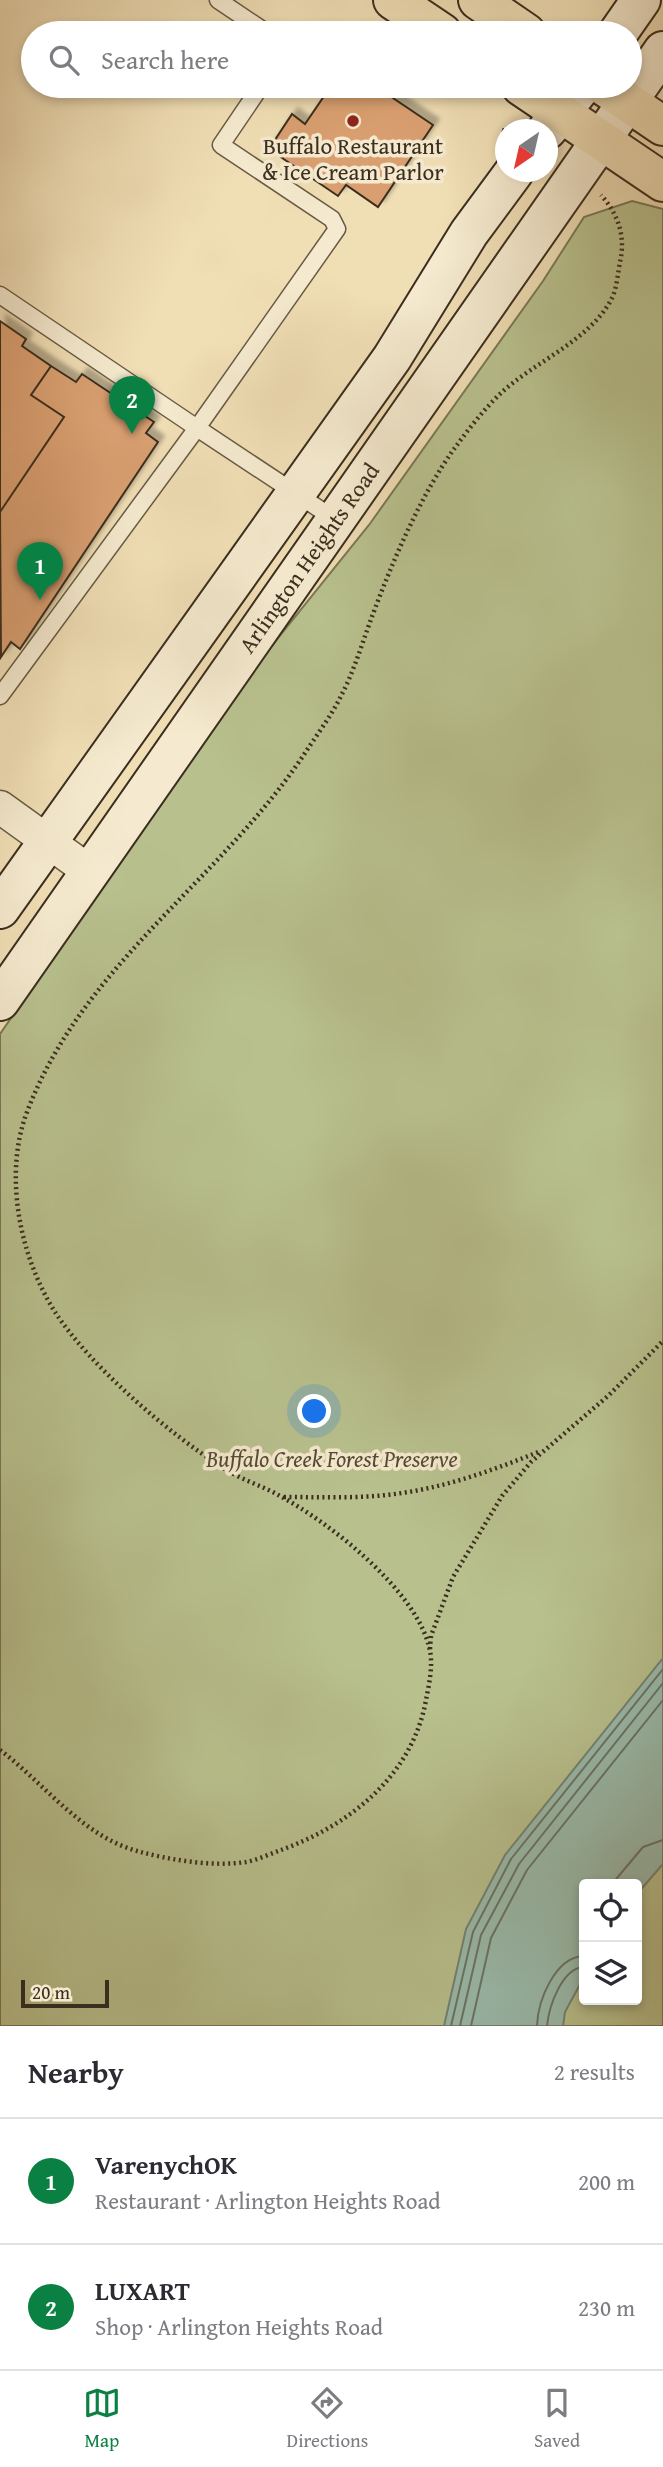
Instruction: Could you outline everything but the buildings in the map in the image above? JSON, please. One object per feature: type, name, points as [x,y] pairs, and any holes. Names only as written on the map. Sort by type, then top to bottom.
[{"type":"main road","points":[[393,0],[424,21]]},
{"type":"main road","points":[[478,0],[509,21]]},
{"type":"main road","points":[[626,21],[641,0]]},
{"type":"main road","name":"Arlington Heights Road","points":[[642,76],[663,51]]},
{"type":"main road","points":[[542,98],[564,110],[613,111],[663,126]]},
{"type":"main road","points":[[613,111],[663,182]]},
{"type":"main road","name":"Arlington Heights Road","points":[[0,1001],[336,520],[613,111]]},
{"type":"main road","points":[[0,909],[392,358],[469,233],[507,182]]},
{"type":"street","points":[[0,807],[89,871]]},
{"type":"lane","points":[[218,0],[249,21]]},
{"type":"lane","points":[[0,696],[197,428],[337,229],[332,219],[221,145],[253,98]]},
{"type":"lane","points":[[0,295],[336,520]]},
{"type":"path","points":[[430,1650],[417,1622],[372,1562],[340,1535],[283,1497],[228,1471],[144,1408],[113,1380],[56,1313],[27,1254],[15,1183],[24,1118],[51,1063],[125,954],[243,831],[299,762],[343,693],[383,589],[431,485],[454,450],[501,393],[583,333],[612,298],[623,247],[616,211],[604,198]]},
{"type":"path","points":[[0,1750],[33,1774],[75,1817],[130,1850],[188,1861],[248,1862],[316,1838],[361,1808],[407,1758],[423,1720],[429,1684],[431,1636],[453,1577],[502,1496],[545,1449],[608,1396],[663,1341]]},
{"type":"path","points":[[283,1497],[362,1497],[403,1493],[480,1474],[545,1449]]},
{"type":"green space","name":"Buffalo Creek Forest Preserve","points":[[632,201],[663,209],[663,2026],[0,2026],[0,1034],[249,674],[369,525],[543,281],[584,217]]},
{"type":"water","points":[[663,1658],[663,1864],[642,1888],[642,1879],[579,1879],[579,1986],[565,2012],[563,2026],[444,2026],[466,1929],[505,1855]]},
{"type":"place","name":"Buffalo Restaurant & Ice Cream Parlor","points":[[353,121]]},
{"type":"place","name":"LUXART","points":[[132,434]]},
{"type":"place","name":"VarenychOK","points":[[40,600]]}]
